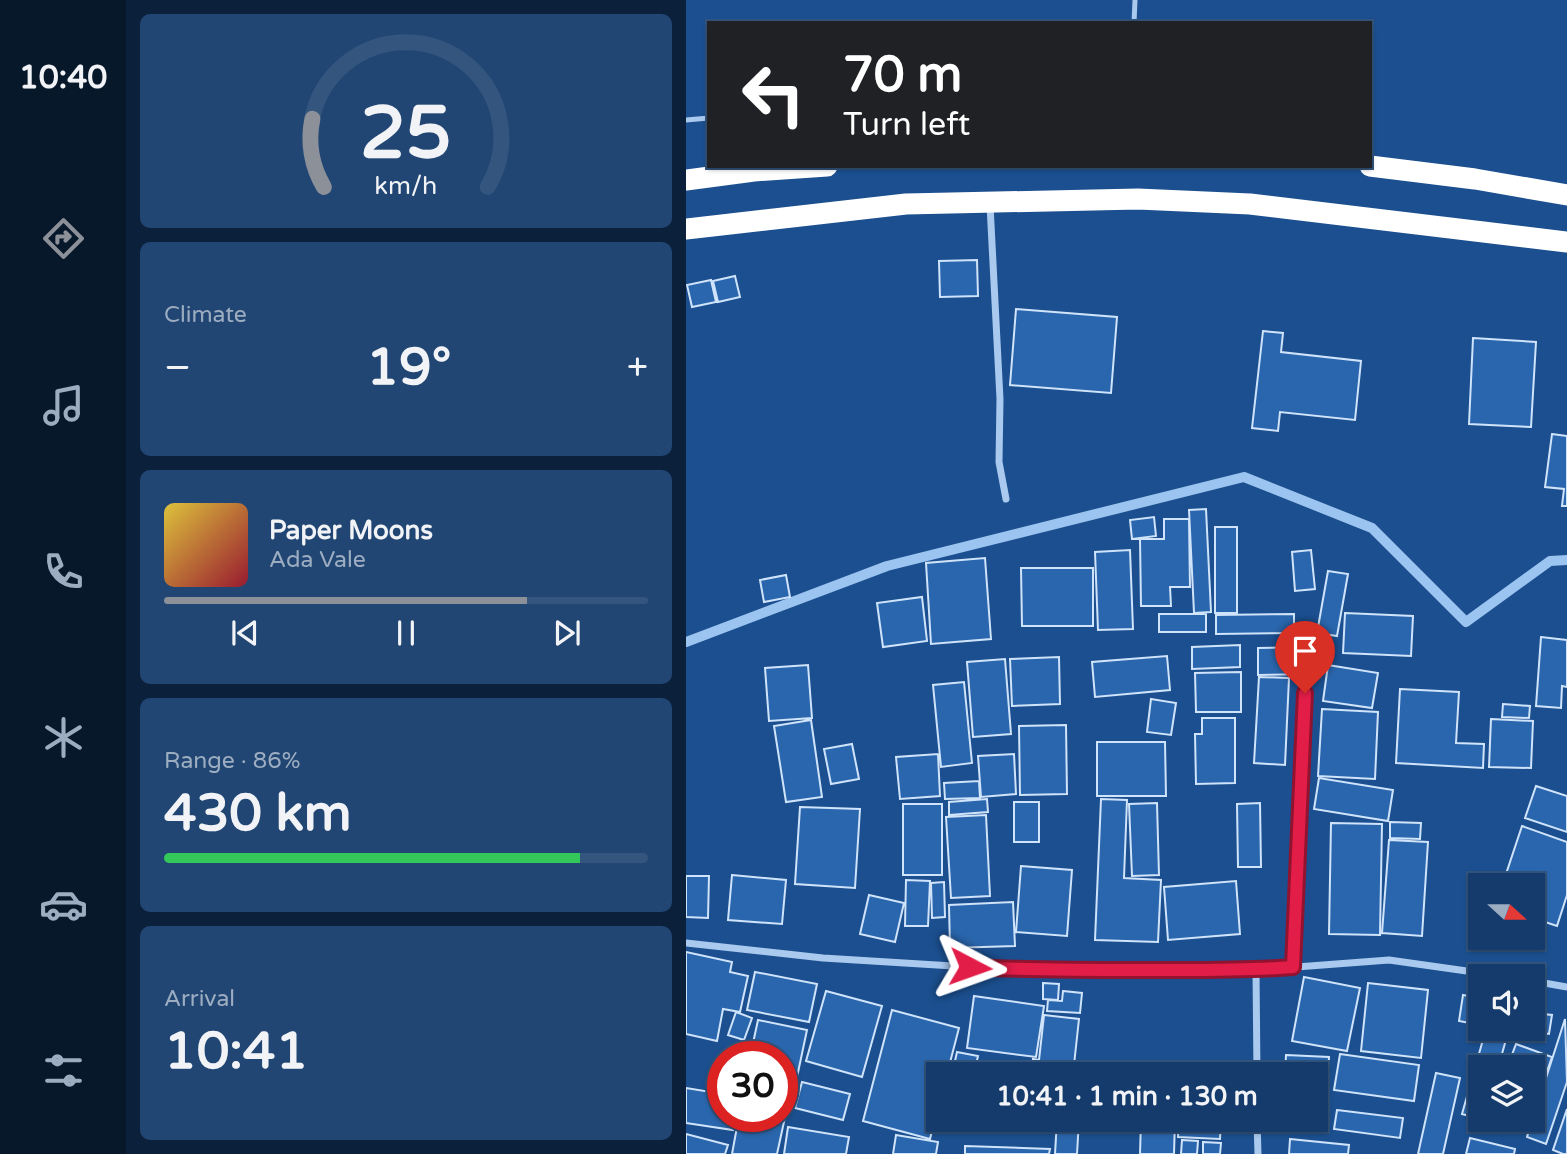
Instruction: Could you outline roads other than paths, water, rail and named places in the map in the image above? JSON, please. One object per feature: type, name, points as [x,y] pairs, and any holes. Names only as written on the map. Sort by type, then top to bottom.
[{"type":"highway","points":[[1372,166],[1475,179],[1567,195]]},
{"type":"highway","points":[[686,180],[798,168]]},
{"type":"highway","points":[[686,229],[906,204],[1138,199],[1250,204],[1567,242]]},
{"type":"street","points":[[990,201],[1000,399],[999,462],[1006,499]]},
{"type":"street","points":[[1293,967],[1305,693]]},
{"type":"street","points":[[686,943],[823,958],[1019,970],[1256,970],[1389,960],[1468,971]]},
{"type":"street","points":[[1256,970],[1257,1062]]},
{"type":"street","points":[[1545,983],[1567,987]]},
{"type":"street","points":[[1257,1132],[1258,1154]]},
{"type":"lane","points":[[1135,0],[1135,21]]},
{"type":"lane","points":[[686,120],[707,118]]},
{"type":"waterway","points":[[686,642],[887,566],[1244,477],[1372,528],[1466,622],[1550,561],[1567,560]]}]
